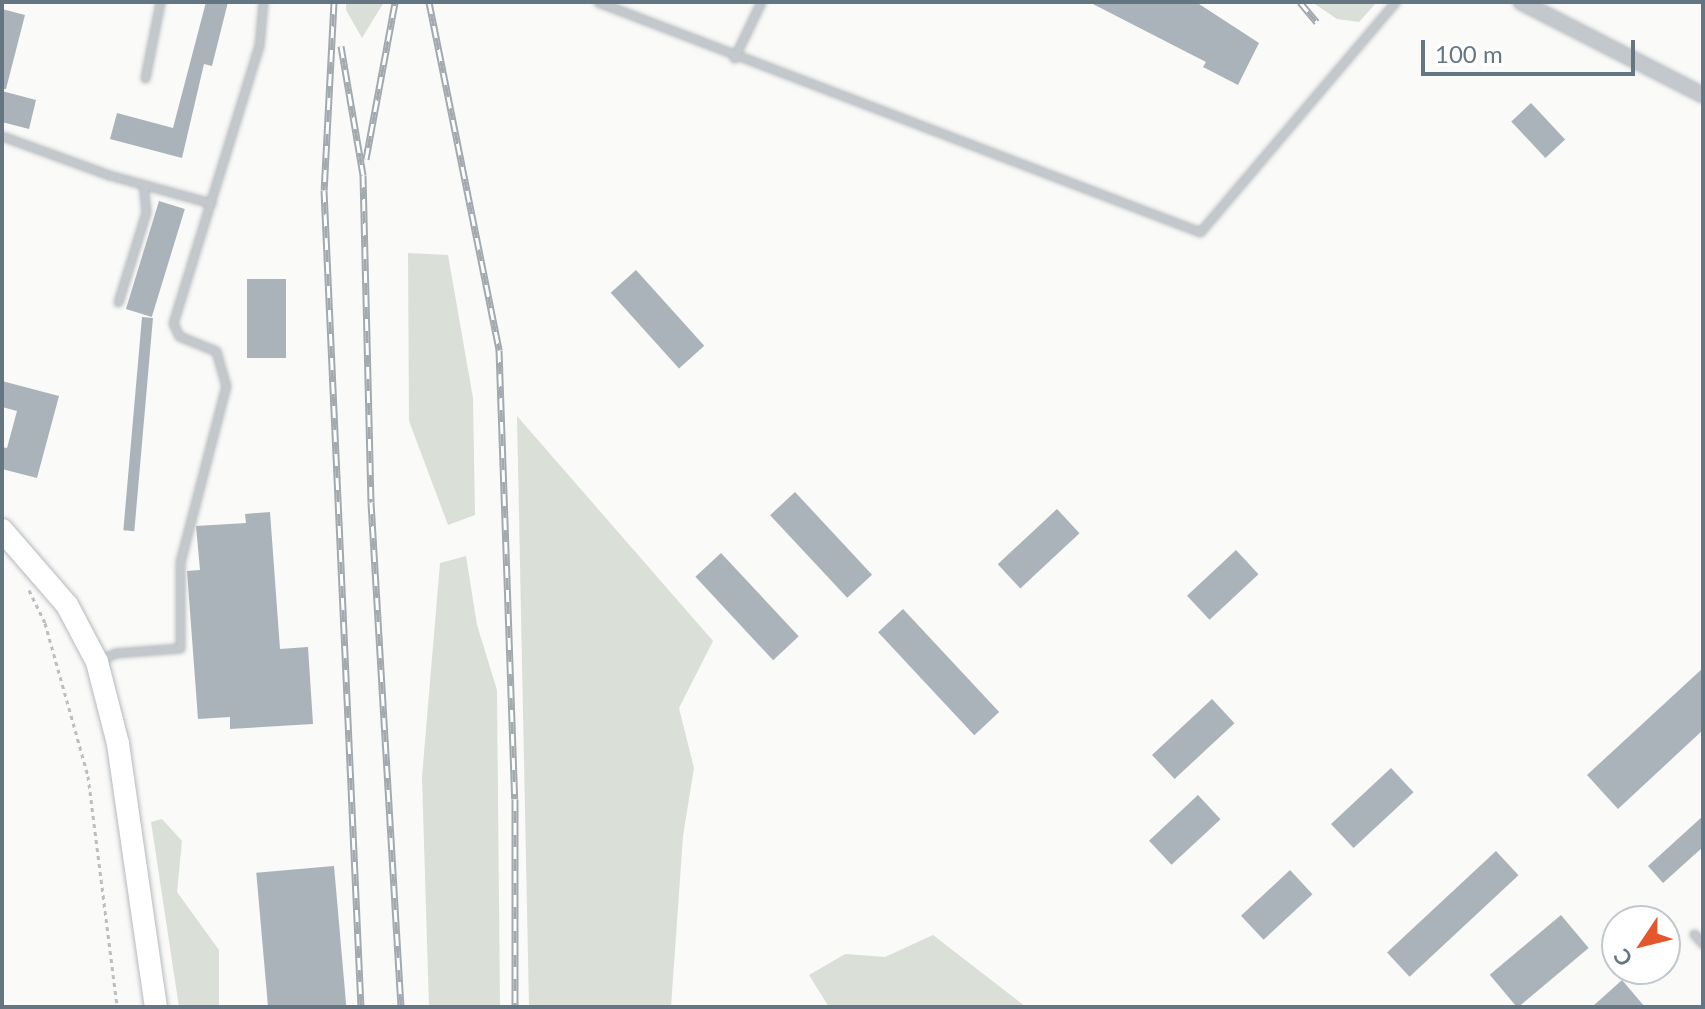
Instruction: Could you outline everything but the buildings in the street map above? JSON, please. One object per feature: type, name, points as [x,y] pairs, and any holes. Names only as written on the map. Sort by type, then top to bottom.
[{"type":"main road","points":[[2,530],[67,605],[97,662],[118,744],[156,1007]]},
{"type":"street","points":[[1521,2],[1703,95]]},
{"type":"lane","points":[[145,78],[160,2]]},
{"type":"lane","points":[[97,662],[115,653],[180,648],[180,562],[226,386],[216,351],[179,336],[173,323],[259,46],[263,2]]},
{"type":"lane","points":[[598,2],[734,58],[1200,232],[1395,2]]},
{"type":"lane","points":[[734,58],[761,2]]},
{"type":"lane","points":[[2,136],[143,184],[211,203]]},
{"type":"lane","points":[[118,302],[146,212],[143,184]]},
{"type":"lane","points":[[1694,934],[1703,944]]},
{"type":"path","points":[[27,587],[45,623],[88,776],[117,1007]]},
{"type":"shaded area","points":[[346,2],[384,2],[362,38],[346,10]]},
{"type":"shaded area","points":[[1312,2],[1377,2],[1359,22],[1337,19]]},
{"type":"shaded area","points":[[408,253],[448,255],[473,398],[475,515],[448,525],[409,421]]},
{"type":"shaded area","points":[[517,416],[713,641],[679,708],[694,768],[683,836],[671,1007],[529,1007]]},
{"type":"shaded area","points":[[466,556],[477,625],[497,690],[500,1007],[429,1007],[422,777],[440,563]]},
{"type":"shaded area","points":[[162,819],[182,841],[177,892],[219,950],[219,1007],[179,1007],[151,822]]},
{"type":"shaded area","points":[[933,935],[1026,1007],[829,1007],[809,975],[845,954],[885,957]]},
{"type":"railway","points":[[334,2],[324,190],[361,1007]]},
{"type":"railway","points":[[366,159],[395,2]]},
{"type":"railway","points":[[429,2],[499,350],[515,799],[515,1007]]},
{"type":"railway","points":[[1300,2],[1317,22]]},
{"type":"railway","points":[[341,46],[363,175],[371,502],[401,1007]]}]
